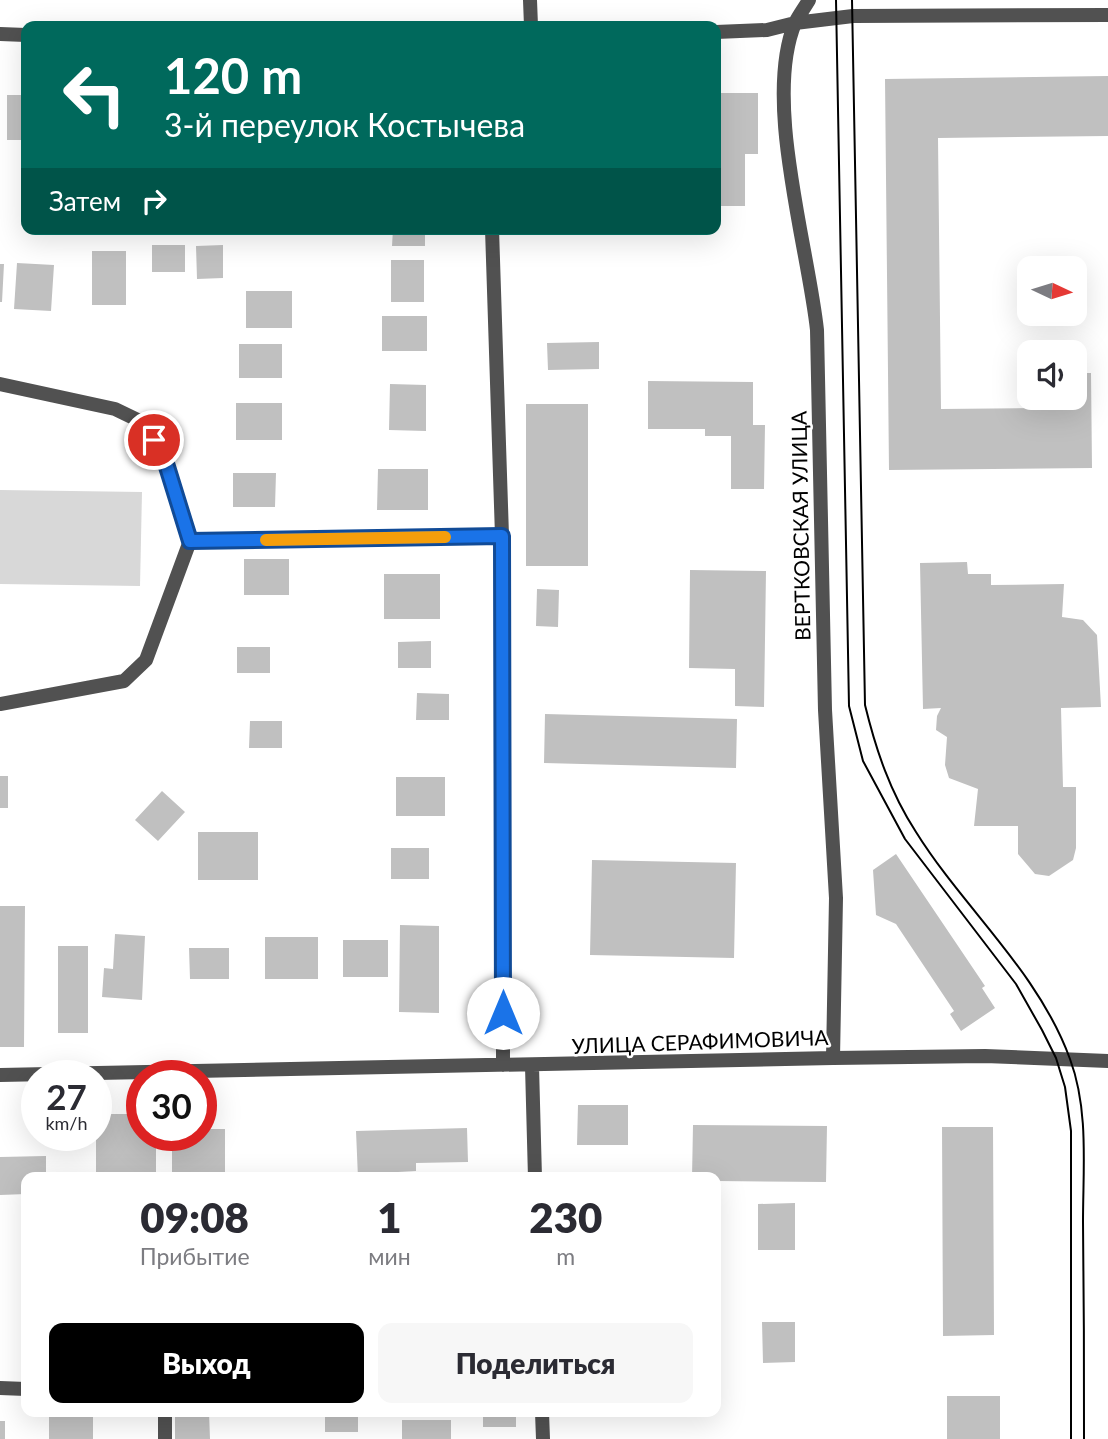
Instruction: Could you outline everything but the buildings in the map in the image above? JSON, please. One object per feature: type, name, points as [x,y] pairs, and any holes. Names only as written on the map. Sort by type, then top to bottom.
[{"type":"street","points":[[530,0],[531,21]]},
{"type":"street","name":"ВЕРТКОВСКАЯ УЛИЦА","points":[[810,0],[795,23],[786,65],[787,146],[811,274],[817,330],[825,710],[836,898],[832,1058]]},
{"type":"street","points":[[721,32],[767,30],[795,23],[853,16],[1108,15]]},
{"type":"street","points":[[0,34],[21,35]]},
{"type":"street","points":[[492,235],[502,536],[503,1066]]},
{"type":"street","points":[[0,384],[115,409],[144,423],[164,457],[190,541],[146,660],[124,681],[0,704]]},
{"type":"street","points":[[190,541],[502,536]]},
{"type":"street","name":"УЛИЦА СЕРАФИМОВИЧА","points":[[0,1075],[985,1056],[1108,1061]]},
{"type":"street","points":[[532,1066],[535,1172]]},
{"type":"street","points":[[0,1388],[21,1389]]},
{"type":"street","points":[[165,1417],[165,1439]]},
{"type":"street","points":[[542,1417],[543,1439]]},
{"type":"shaded area","points":[[0,490],[142,492],[140,586],[0,584]]},
{"type":"tram line","points":[[836,0],[849,706],[863,761],[905,839],[1016,984],[1056,1058],[1065,1087],[1071,1131],[1071,1439]]},
{"type":"tram line","points":[[852,0],[865,705],[885,770],[907,817],[935,860],[1039,997],[1056,1027],[1076,1078],[1084,1139],[1084,1439]]},
{"type":"slow traffic","points":[[266,540],[445,537]]},
{"type":"route","points":[[154,440],[164,457],[190,541],[502,536],[503,1013]]}]
